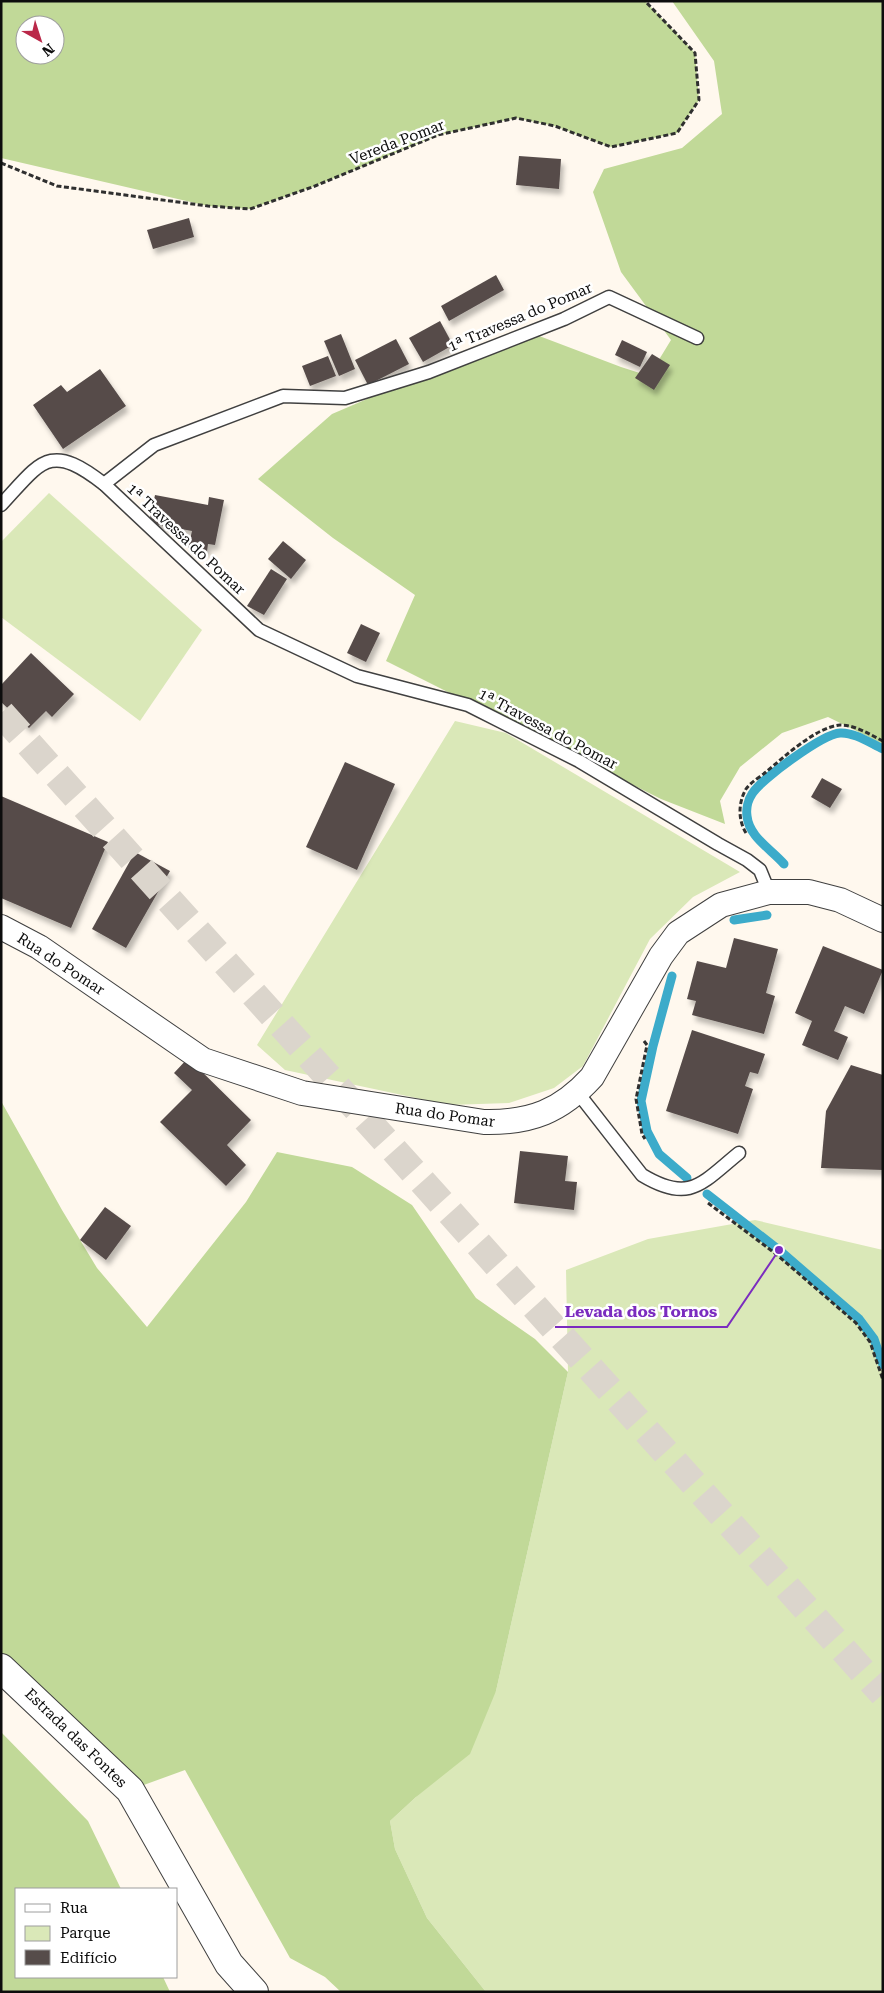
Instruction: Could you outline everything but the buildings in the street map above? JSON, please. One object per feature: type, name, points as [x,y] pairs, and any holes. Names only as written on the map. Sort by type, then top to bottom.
[{"type":"street","name":"Rua do Pomar","points":[[1,927],[39,947],[203,1060],[302,1093],[484,1122],[502,1123],[538,1115],[568,1101],[578,1093],[592,1077],[661,956],[678,933],[720,905],[769,892],[809,892],[840,900],[883,920]]},
{"type":"street","name":"Estrada das Fontes","points":[[1,1668],[130,1790],[228,1964],[254,1992]]},
{"type":"lane","name":"1ª Travessa do Pomar","points":[[104,484],[154,445],[282,396],[345,398],[429,372],[564,319],[609,297],[698,338]]},
{"type":"lane","name":"1ª Travessa do Pomar","points":[[1,506],[34,469],[50,460],[75,464],[104,484],[259,630],[357,676],[468,705],[579,761],[747,860],[760,870]]},
{"type":"lane","points":[[760,870],[769,892]]},
{"type":"lane","points":[[578,1093],[642,1175],[657,1184],[677,1190],[691,1189],[739,1153]]},
{"type":"path","name":"Vereda Pomar","points":[[1,163],[57,186],[208,206],[250,209],[315,186],[438,135],[516,118],[555,126],[611,147],[677,133],[699,100],[695,53],[645,1]]},
{"type":"path","points":[[760,870],[762,854],[747,834],[740,817],[740,805],[748,787],[806,739],[832,727],[854,727],[883,741]]},
{"type":"path","points":[[646,1142],[642,1134],[636,1099],[647,1045]]},
{"type":"path","points":[[691,1189],[776,1254],[856,1323],[870,1342],[883,1380]]},
{"type":"green space","points":[[1,1],[645,1],[695,53],[699,100],[677,133],[611,147],[555,126],[516,118],[438,135],[315,186],[250,209],[208,206],[1,158]]},
{"type":"green space","points":[[672,1],[883,1],[883,744],[828,717],[782,733],[740,767],[720,801],[725,824],[661,799],[386,661],[415,595],[333,538],[258,479],[332,414],[526,331],[649,376],[671,340],[621,272],[593,192],[604,169],[682,148],[722,114],[714,61]]},
{"type":"green space","points":[[49,493],[202,630],[140,721],[1,617],[1,542]]},
{"type":"green space","points":[[455,721],[506,733],[740,872],[693,897],[650,939],[583,1066],[554,1088],[509,1103],[449,1105],[285,1070],[257,1045]]},
{"type":"green space","points":[[1,1101],[97,1268],[147,1327],[246,1202],[277,1152],[352,1167],[412,1205],[476,1298],[535,1339],[568,1372],[496,1691],[470,1754],[416,1797],[390,1821],[395,1849],[427,1918],[486,1992],[341,1992],[325,1977],[290,1958],[185,1770],[130,1790],[1,1668]]},
{"type":"green space","points":[[755,1220],[883,1250],[883,1992],[486,1992],[427,1918],[395,1849],[390,1821],[416,1797],[496,1691],[568,1372],[566,1270],[648,1239]]},
{"type":"green space","points":[[1,1732],[88,1821],[121,1888],[15,1888],[15,1978],[163,1978],[170,1992],[1,1992]]},
{"type":"waterway","points":[[784,864],[761,842],[749,823],[748,805],[751,796],[758,787],[793,758],[832,735],[840,733],[851,734],[883,749]]},
{"type":"waterway","points":[[734,920],[767,915]]},
{"type":"waterway","points":[[672,976],[653,1046],[641,1101],[647,1131],[659,1154],[687,1178]]},
{"type":"waterway","points":[[707,1194],[779,1250],[859,1319],[874,1339],[883,1365]]},
{"type":"tunnel","points":[[1,713],[883,1694]]},
{"type":"place","name":"Levada dos Tornos","points":[[779,1250]]}]
